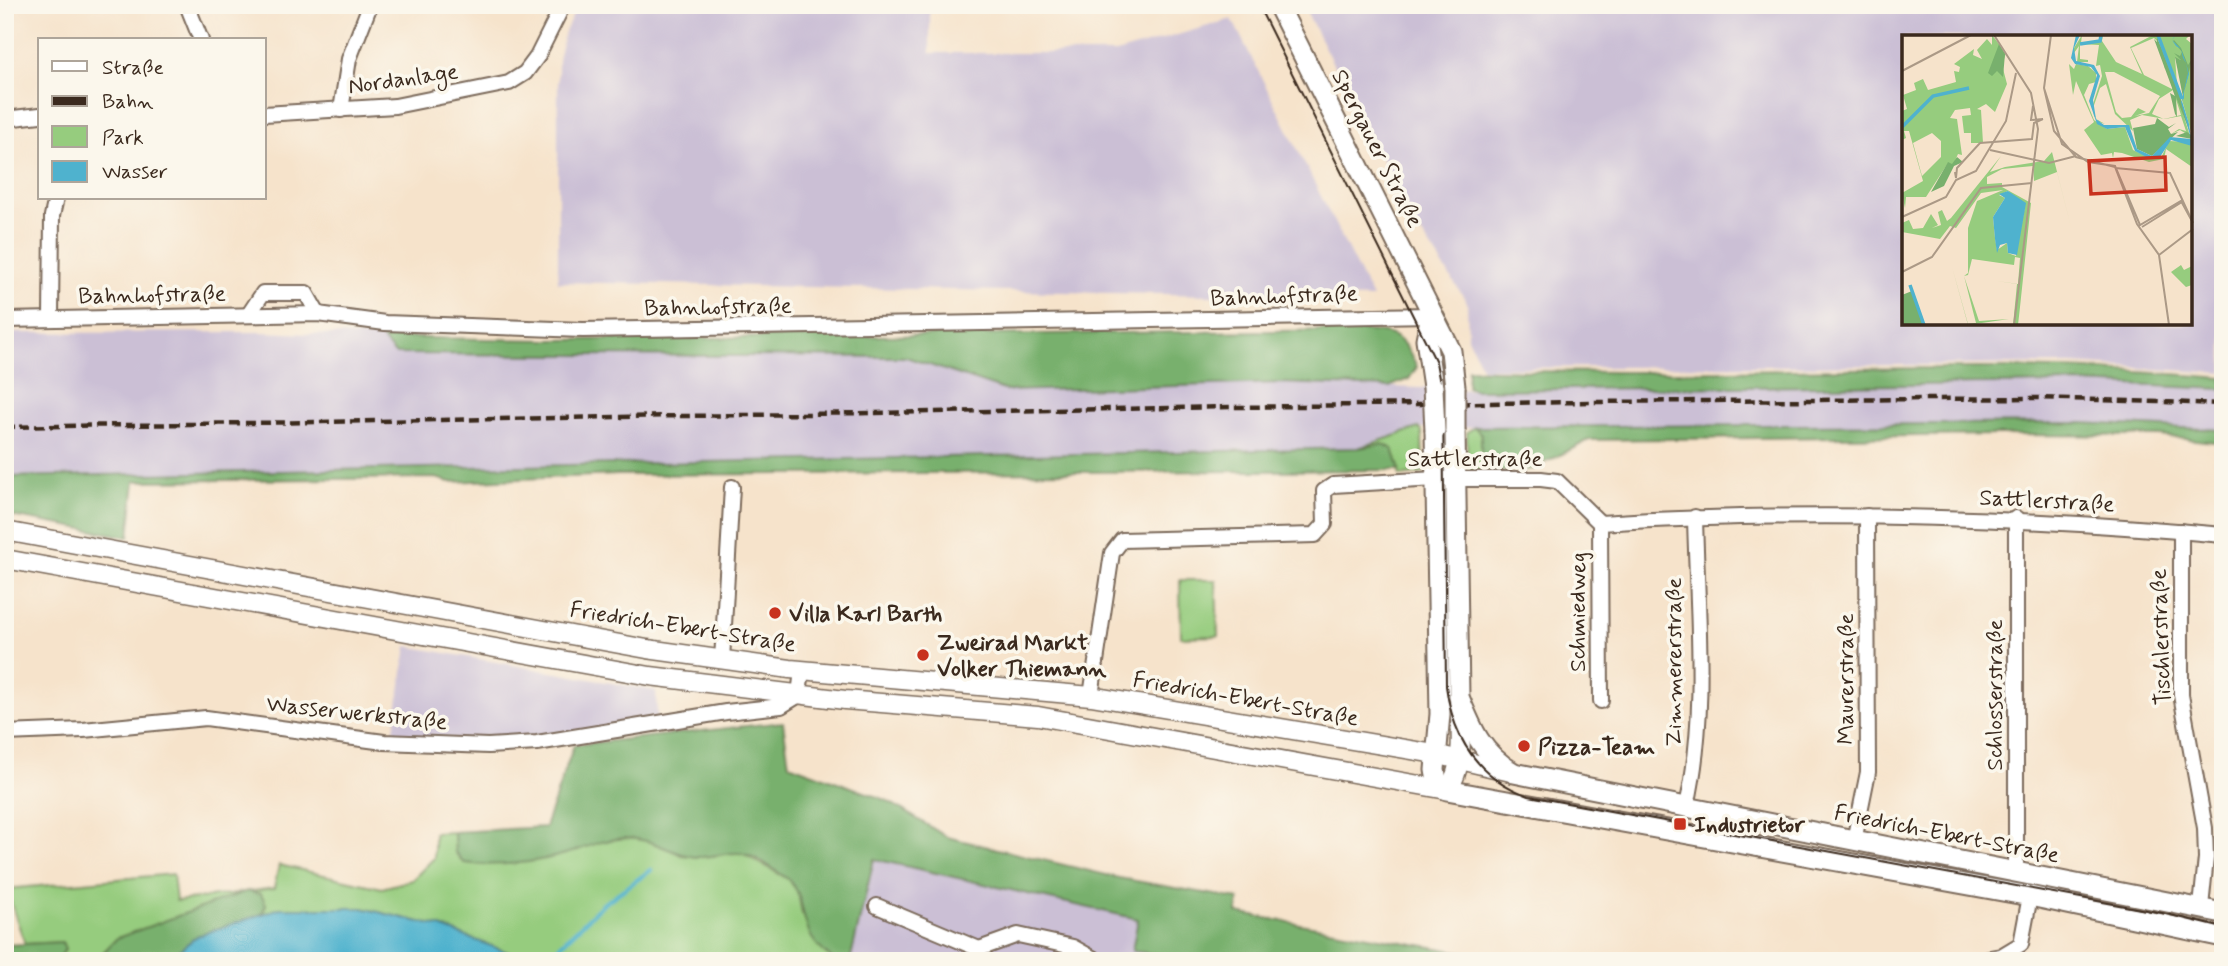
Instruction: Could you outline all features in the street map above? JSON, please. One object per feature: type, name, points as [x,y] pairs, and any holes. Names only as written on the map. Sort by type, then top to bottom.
[{"type":"main road","name":"Spergauer Straße","points":[[1278,5],[1451,351],[1455,387],[1455,431],[1445,479]]},
{"type":"main road","points":[[1432,315],[1426,339],[1433,387],[1435,431],[1459,575],[1459,697],[1479,743],[1500,764],[1514,773]]},
{"type":"main road","points":[[1445,479],[1440,714],[1435,754],[1437,781],[1447,790]]},
{"type":"main road","name":"Friedrich-Ebert-Straße","points":[[1514,773],[2223,912]]},
{"type":"main road","name":"Friedrich-Ebert-Straße","points":[[1447,790],[2030,896],[2223,937]]},
{"type":"street","points":[[187,5],[200,38]]},
{"type":"street","points":[[341,110],[349,59],[370,5]]},
{"type":"street","name":"Nordanlage","points":[[266,114],[341,110],[432,100],[509,83],[525,73],[537,57],[563,5]]},
{"type":"street","points":[[7,114],[38,115]]},
{"type":"street","points":[[51,319],[52,216],[56,200]]},
{"type":"street","points":[[249,314],[263,293],[306,293],[318,314]]},
{"type":"street","name":"Bahnhofstraße","points":[[5,320],[318,314],[385,323],[583,330],[1283,320],[1353,314],[1432,315]]},
{"type":"street","name":"Sattlerstraße","points":[[1091,696],[1112,553],[1122,540],[1315,535],[1325,524],[1324,491],[1327,487],[1445,479],[1557,481],[1572,492],[1600,523],[1695,517],[2016,518],[2223,535]]},
{"type":"street","points":[[722,660],[732,486]]},
{"type":"street","name":"Maurerstraße","points":[[1854,841],[1868,772],[1867,516]]},
{"type":"street","name":"Zimmererstraße","points":[[1687,806],[1695,769],[1698,717],[1695,517]]},
{"type":"street","name":"Schlosserstraße","points":[[2016,518],[2016,870]]},
{"type":"street","name":"Schmiedweg","points":[[1600,523],[1601,701]]},
{"type":"street","name":"Friedrich-Ebert-Straße","points":[[5,531],[722,660],[802,670],[1091,696],[1435,754],[1514,773]]},
{"type":"street","name":"Tischlerstraße","points":[[2181,531],[2180,695],[2205,828],[2206,858],[2201,907]]},
{"type":"street","name":"Friedrich-Ebert-Straße","points":[[5,559],[650,676],[799,695],[1038,716],[1447,790]]},
{"type":"street","points":[[799,695],[802,670]]},
{"type":"street","name":"Wasserwerkstraße","points":[[5,733],[83,730],[206,718],[384,742],[488,746],[537,743],[726,712],[781,706],[799,695]]},
{"type":"street","points":[[1447,790],[1456,776],[1459,759],[1459,697]]},
{"type":"street","points":[[1974,961],[2001,956],[2021,944],[2030,896]]},
{"type":"street","points":[[877,906],[979,950],[1018,935],[1073,947],[1098,961]]},
{"type":"shaded area","points":[[578,5],[930,5],[930,53],[1116,53],[1232,19],[1372,298],[558,282],[558,60],[564,34]]},
{"type":"shaded area","points":[[1303,5],[2223,5],[2223,373],[2071,364],[1482,368],[1468,338],[1467,302],[1414,222]]},
{"type":"shaded area","points":[[261,332],[380,337],[395,354],[906,357],[1007,391],[1280,383],[1475,390],[2081,383],[2187,387],[2223,389],[2223,430],[2081,423],[1419,428],[1358,448],[5,477],[5,333]]},
{"type":"shaded area","points":[[407,646],[656,691],[657,718],[574,733],[497,741],[393,736]]},
{"type":"shaded area","points":[[873,859],[1138,919],[1133,951],[1203,961],[850,961]]},
{"type":"green space","points":[[1355,330],[1387,334],[1400,340],[1417,367],[1409,379],[1389,387],[1280,383],[1007,391],[906,357],[395,354],[380,337],[550,340]]},
{"type":"green space","points":[[2034,368],[2223,378],[2223,389],[2081,383],[1475,390],[1467,387],[1468,369],[1657,372]]},
{"type":"green space","points":[[2081,423],[2223,430],[2223,443],[2159,436],[1999,435],[1589,440],[1533,469],[1481,473],[1481,434],[1475,427]]},
{"type":"green space","points":[[1475,427],[1481,434],[1481,473],[1467,471],[1467,432]]},
{"type":"green space","points":[[1419,428],[1422,431],[1423,473],[1400,476],[1393,449],[1358,448]]},
{"type":"green space","points":[[1383,444],[1393,449],[1400,470],[618,475],[449,482],[436,478],[135,481],[129,537],[5,515],[5,477],[1358,448]]},
{"type":"green space","points":[[1180,580],[1216,580],[1218,636],[1181,637]]},
{"type":"green space","points":[[783,722],[789,764],[886,800],[947,837],[1119,878],[1239,899],[1237,913],[1466,953],[1543,961],[1203,961],[1132,951],[1138,919],[874,859],[850,961],[835,961],[812,938],[796,889],[791,883],[762,862],[744,854],[696,857],[625,838],[557,856],[517,863],[464,863],[455,852],[454,832],[545,827],[574,745]]},
{"type":"green space","points":[[454,832],[455,852],[463,862],[483,865],[568,853],[596,842],[626,838],[655,841],[681,855],[702,857],[740,852],[788,879],[798,892],[802,914],[835,961],[531,961],[441,927],[362,908],[280,908],[262,914],[266,904],[248,892],[274,888],[279,865],[382,888],[412,880],[434,858],[434,833]]},
{"type":"green space","points":[[173,874],[176,901],[244,892],[117,938],[95,961],[58,961],[65,949],[62,942],[25,944],[6,889]]},
{"type":"green space","points":[[247,891],[261,894],[266,904],[262,914],[197,936],[166,961],[95,961],[117,938]]},
{"type":"green space","points":[[62,942],[65,949],[58,961],[5,961],[5,945]]},
{"type":"water","points":[[280,908],[362,908],[441,927],[531,961],[166,961],[197,936]]},
{"type":"waterway","points":[[544,961],[603,904],[651,870]]},
{"type":"tram line","points":[[1258,5],[1436,362],[1443,400],[1446,686],[1449,705],[1462,739],[1482,767],[1496,779],[1529,796],[2162,913],[2223,928]]},
{"type":"railway","points":[[5,427],[1484,403],[2037,398],[2223,404]]},
{"type":"place","name":"Villa Karl Barth","points":[[775,613]]},
{"type":"place","name":"Zweirad Markt Volker Thiemann","points":[[923,655]]},
{"type":"place","name":"Pizza-Team","points":[[1524,746]]},
{"type":"place","name":"Industrietor","points":[[1680,824]]}]
